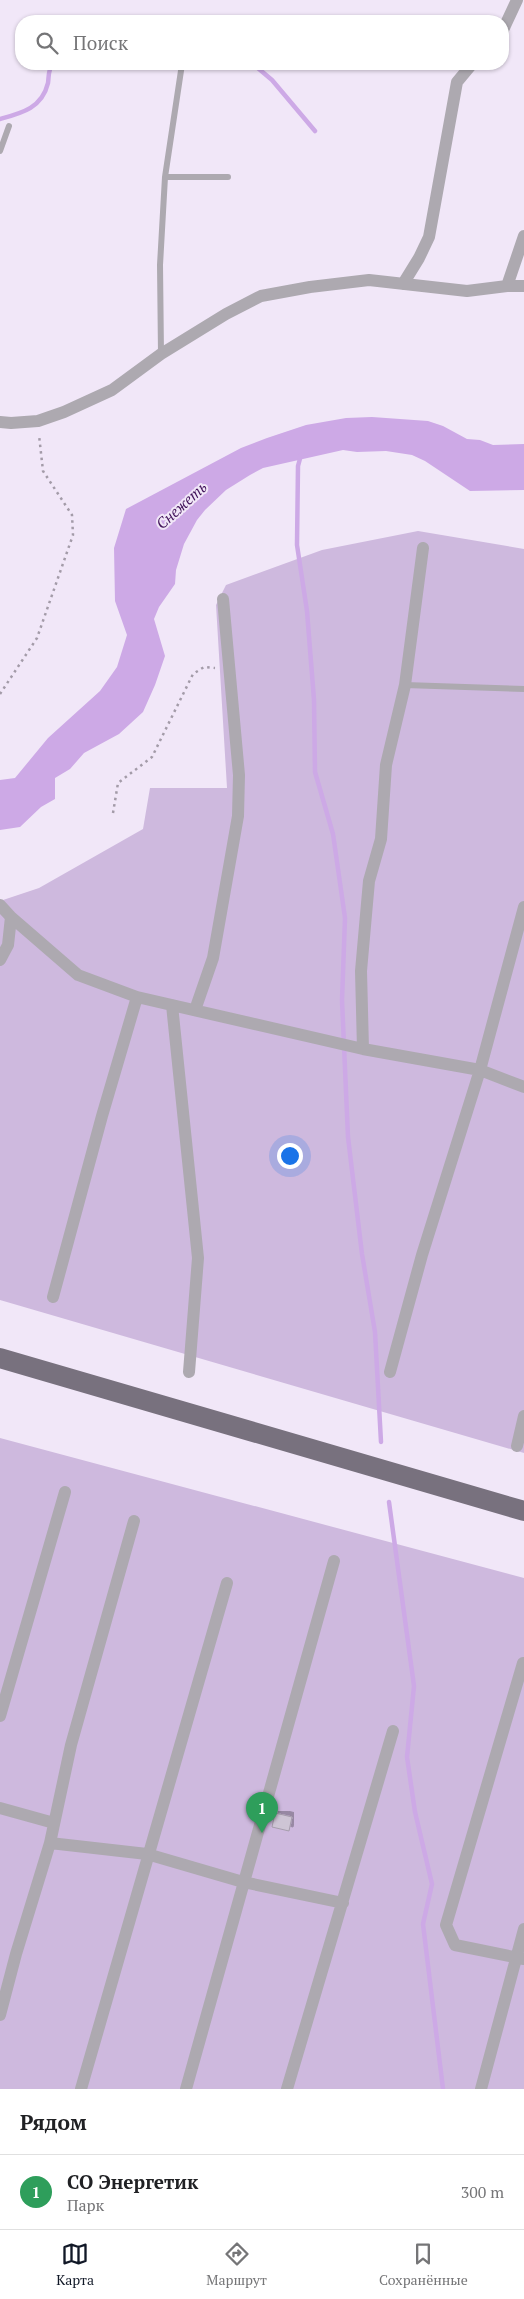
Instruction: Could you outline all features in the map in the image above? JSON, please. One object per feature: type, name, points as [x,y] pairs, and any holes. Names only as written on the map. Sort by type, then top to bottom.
[{"type":"main road","points":[[0,1358],[524,1510]]},
{"type":"street","points":[[507,15],[511,2]]},
{"type":"street","points":[[403,284],[420,258],[429,237],[457,82],[467,70]]},
{"type":"street","points":[[507,286],[524,236]]},
{"type":"street","points":[[0,422],[38,421],[64,412],[112,390],[161,354],[226,314],[261,296],[310,287],[369,280],[467,291],[524,286]]},
{"type":"street","points":[[364,1048],[361,971],[369,881],[381,839],[386,765],[405,686],[422,548]]},
{"type":"street","points":[[195,1010],[213,958],[238,816],[239,774],[223,599]]},
{"type":"street","points":[[0,905],[11,917],[78,975],[138,997],[364,1048],[480,1070],[524,1087]]},
{"type":"street","points":[[390,1372],[422,1255],[480,1070],[524,907]]},
{"type":"street","points":[[0,960],[8,945],[11,917]]},
{"type":"street","points":[[53,1298],[102,1116],[138,997]]},
{"type":"street","points":[[172,1004],[198,1258],[189,1372]]},
{"type":"street","points":[[517,1446],[524,1416]]},
{"type":"street","points":[[0,1716],[65,1492]]},
{"type":"street","points":[[0,2015],[16,1954],[50,1843],[71,1745],[134,1521]]},
{"type":"street","points":[[186,2089],[334,1561]]},
{"type":"street","points":[[81,2089],[227,1583]]},
{"type":"street","points":[[520,1958],[455,1945],[446,1925],[523,1663]]},
{"type":"street","points":[[287,2089],[393,1731]]},
{"type":"street","points":[[0,1808],[54,1823]]},
{"type":"street","points":[[50,1843],[148,1854],[243,1882],[343,1902]]},
{"type":"street","points":[[481,2089],[520,1958],[524,1930]]},
{"type":"lane","points":[[161,354],[160,265],[165,177],[181,70]]},
{"type":"lane","points":[[0,151],[9,126]]},
{"type":"lane","points":[[165,177],[228,177]]},
{"type":"lane","points":[[405,686],[524,689]]},
{"type":"path","points":[[0,694],[37,638],[73,535],[72,515],[43,470],[38,421]]},
{"type":"path","points":[[113,813],[118,782],[152,757],[193,674],[204,667],[229,669]]},
{"type":"shaded area","points":[[418,531],[524,549],[524,1453],[0,1300],[0,901],[39,888],[143,829],[150,788],[227,788],[216,605],[226,585],[322,550]]},
{"type":"shaded area","points":[[0,1438],[524,1578],[524,2089],[0,2089]]},
{"type":"water","name":"Снежеть","points":[[372,417],[428,421],[443,426],[467,439],[480,440],[493,445],[524,444],[524,490],[470,491],[425,461],[412,455],[386,451],[357,452],[343,450],[263,468],[226,490],[197,520],[184,544],[176,570],[175,584],[159,607],[154,619],[165,656],[143,712],[119,734],[84,753],[70,769],[55,778],[55,799],[41,807],[20,827],[0,830],[0,780],[15,778],[48,738],[100,691],[117,667],[127,635],[115,601],[114,548],[126,509],[241,448],[267,438],[306,425],[346,418]]},
{"type":"building","points":[[275,1813],[292,1817],[289,1831],[272,1827]]},
{"type":"waterway","points":[[0,119],[23,112],[36,104],[45,91],[49,70]]},
{"type":"waterway","points":[[260,70],[272,80],[315,131]]},
{"type":"waterway","points":[[301,455],[298,466],[297,545],[307,611],[314,700],[315,772],[333,834],[345,918],[342,1000],[348,1137],[362,1254],[375,1332],[381,1442]]},
{"type":"waterway","points":[[389,1502],[414,1686],[407,1757],[415,1812],[432,1884],[423,1924],[443,2089]]},
{"type":"place","name":"СО Энергетик","points":[[262,1833]]}]
